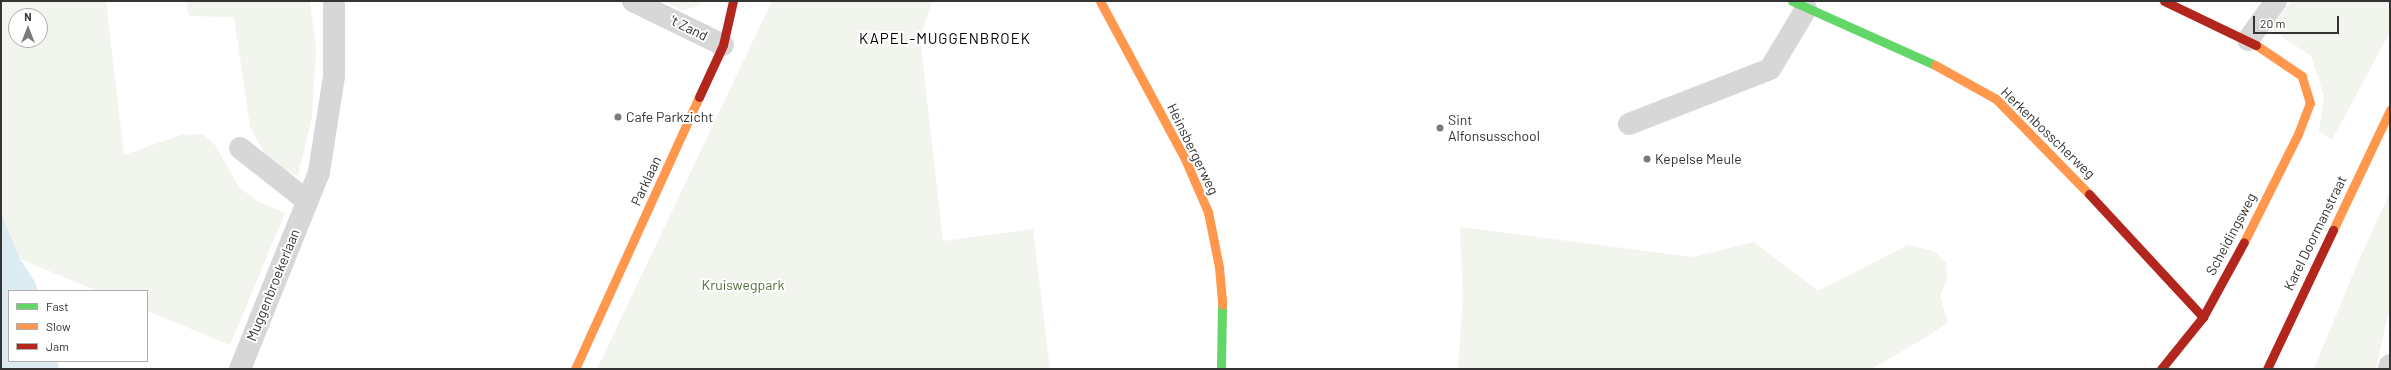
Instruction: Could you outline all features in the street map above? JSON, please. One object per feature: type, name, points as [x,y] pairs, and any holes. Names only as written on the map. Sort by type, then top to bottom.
[{"type":"street","name":"Muggenbroekerlaan","points":[[240,369],[319,172],[334,76],[334,1]]},
{"type":"street","name":"'t Zand","points":[[633,1],[723,45]]},
{"type":"street","name":"Parklaan","points":[[575,369],[723,45],[733,1]]},
{"type":"street","name":"Heinsbergerweg","points":[[1100,1],[1186,159],[1208,212],[1219,267],[1223,326],[1221,369]]},
{"type":"street","points":[[2164,1],[2248,40],[2276,1]]},
{"type":"street","points":[[1629,124],[1770,69],[1799,5]]},
{"type":"street","name":"Herkenbosscherweg","points":[[1799,5],[1946,70],[1996,99],[2080,184],[2203,317]]},
{"type":"street","name":"Scheidingsweg","points":[[2161,369],[2203,317],[2288,154],[2310,103],[2302,76],[2248,40]]},
{"type":"street","name":"Karel Doormanstraat","points":[[2267,369],[2390,110]]},
{"type":"street","points":[[240,148],[307,201]]},
{"type":"street","points":[[2389,369],[2390,365]]},
{"type":"green space","points":[[1,1],[106,1],[124,155],[181,135],[203,134],[215,145],[239,187],[259,202],[285,213],[230,345],[148,311],[148,290],[96,290],[20,259],[18,255],[9,290],[8,290],[8,362],[57,362],[60,369],[1,369]]},
{"type":"green space","points":[[186,1],[310,1],[316,47],[312,117],[298,176],[280,169],[264,152],[250,127],[234,17],[189,16]]},
{"type":"green space","points":[[664,1],[701,1],[700,6],[682,10]]},
{"type":"green space","name":"Kruiswegpark","points":[[772,1],[932,1],[920,38],[943,241],[1033,229],[1050,369],[597,369]]},
{"type":"green space","points":[[2291,1],[2390,1],[2390,32],[2332,140],[2319,131],[2324,96],[2311,56],[2270,29]]},
{"type":"green space","points":[[2390,193],[2390,306],[2376,369],[2314,369],[2358,262]]},
{"type":"green space","points":[[1460,227],[1692,257],[1754,242],[1818,291],[1908,245],[1934,251],[1946,263],[1947,280],[1940,296],[1948,322],[1925,338],[1871,369],[1458,369],[1463,299]]},
{"type":"shaded area","points":[[1,213],[20,259],[35,282],[38,290],[8,290],[8,362],[57,362],[59,369],[1,369]]},
{"type":"traffic: fast","points":[[1792,1],[1935,65]]},
{"type":"traffic: fast","points":[[1221,369],[1222,305]]},
{"type":"traffic: slow","points":[[1100,1],[1185,159],[1208,212],[1219,267],[1222,305]]},
{"type":"traffic: slow","points":[[2244,242],[2298,134],[2310,103],[2302,76],[2256,45]]},
{"type":"traffic: slow","points":[[1935,65],[1996,99],[2089,194]]},
{"type":"traffic: slow","points":[[575,369],[699,97]]},
{"type":"traffic: slow","points":[[2333,230],[2390,110]]},
{"type":"traffic: jam","points":[[699,97],[723,45],[733,1]]},
{"type":"traffic: jam","points":[[2164,1],[2256,45]]},
{"type":"traffic: jam","points":[[2089,194],[2203,317]]},
{"type":"traffic: jam","points":[[2267,369],[2333,230]]},
{"type":"traffic: jam","points":[[2161,369],[2203,317],[2244,242]]},
{"type":"place","name":"Cafe Parkzicht","points":[[618,117]]},
{"type":"place","name":"Sint Alfonsusschool","points":[[1440,128]]},
{"type":"place","name":"Kepelse Meule","points":[[1647,159]]},
{"type":"district","name":"KAPEL-MUGGENBROEK","points":[[945,39]]}]
